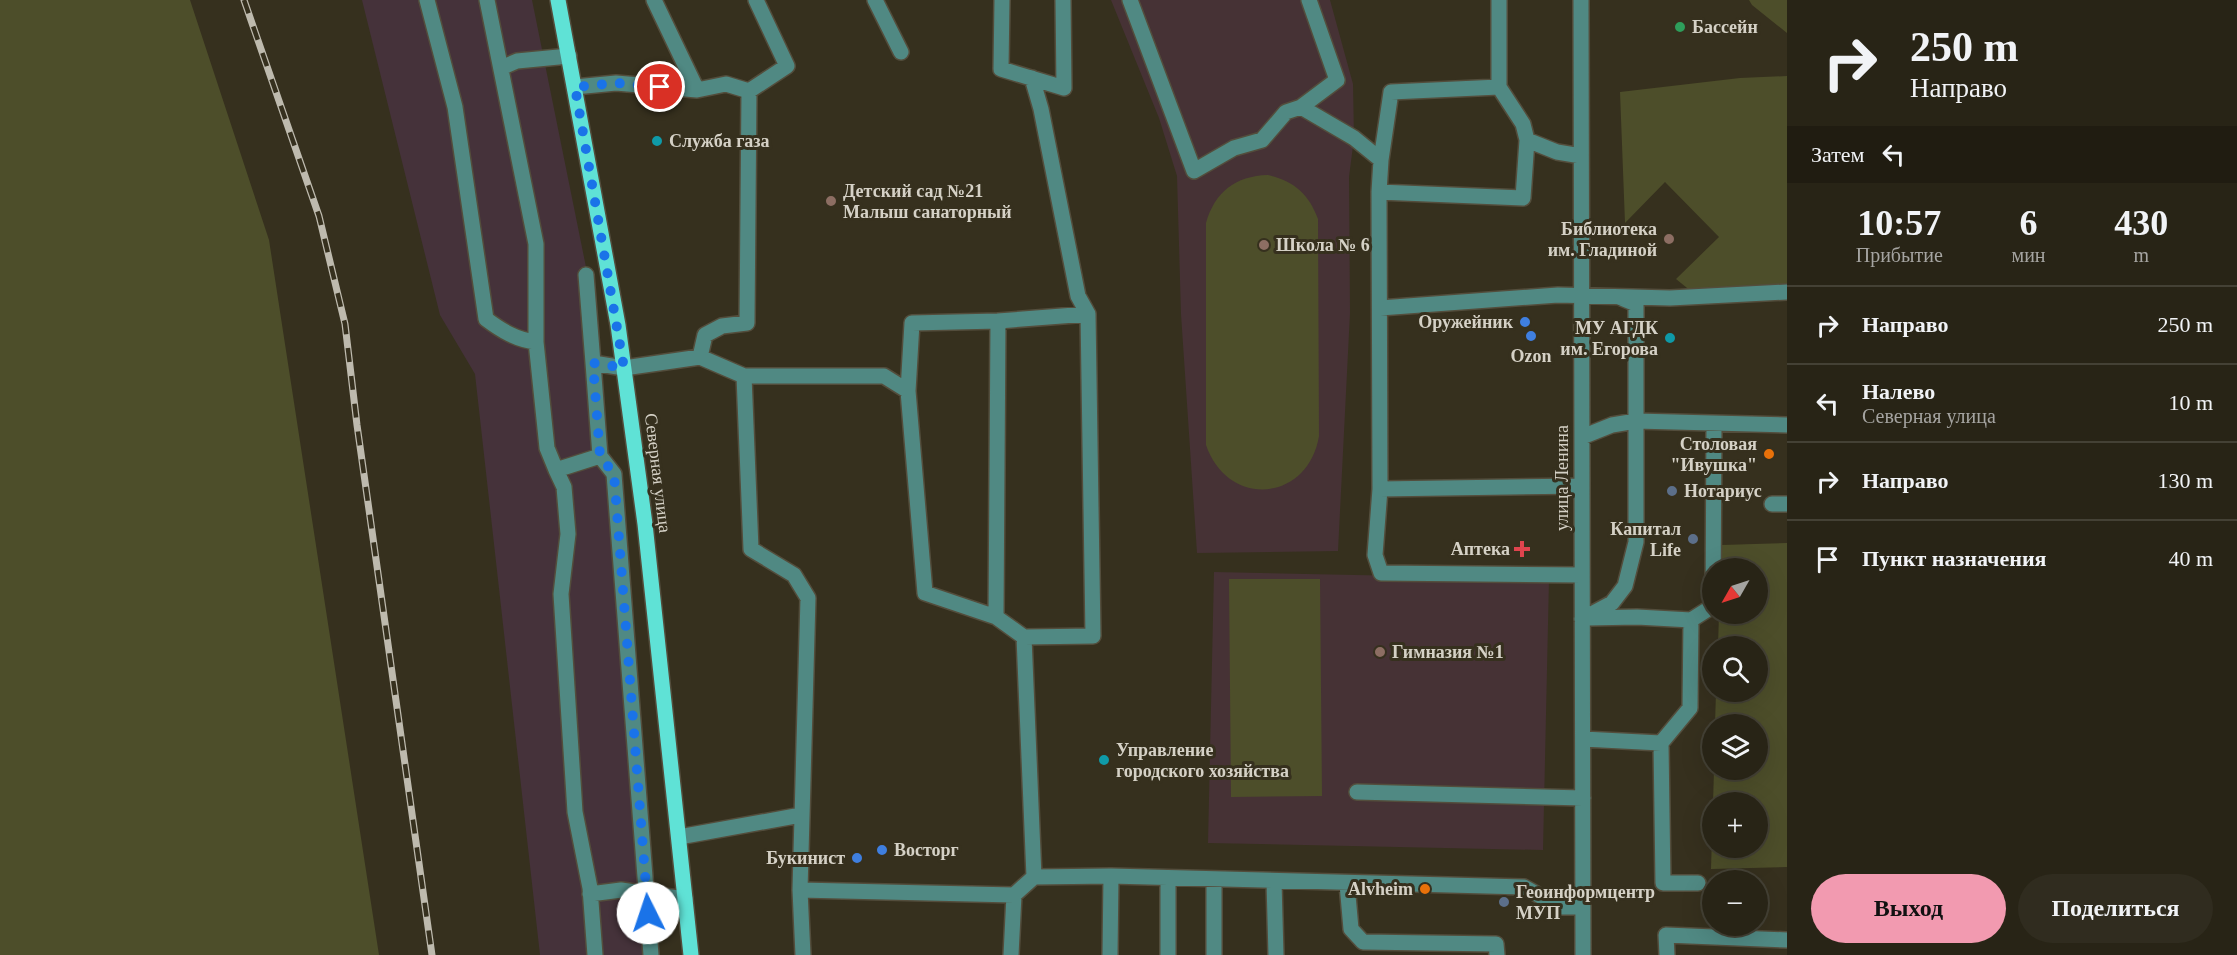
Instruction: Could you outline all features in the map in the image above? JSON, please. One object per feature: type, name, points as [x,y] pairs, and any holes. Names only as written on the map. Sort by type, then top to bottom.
[{"type":"main road","name":"Северная улица","points":[[558,0],[624,368],[645,524],[691,955]]},
{"type":"street","points":[[428,0],[455,107],[486,319],[504,332],[524,341],[537,342]]},
{"type":"street","points":[[487,0],[536,244],[537,342],[547,448],[564,487],[568,534],[561,594],[574,812],[590,894],[594,955]]},
{"type":"street","points":[[654,0],[697,90]]},
{"type":"street","points":[[749,92],[787,66],[756,0]]},
{"type":"street","points":[[875,0],[901,52]]},
{"type":"street","points":[[1002,0],[1001,69],[1064,88],[1063,0]]},
{"type":"street","points":[[1130,0],[1194,171],[1234,148],[1262,140],[1286,112],[1301,106],[1337,80],[1309,0]]},
{"type":"street","points":[[1379,192],[1522,198],[1527,140],[1523,124],[1499,87],[1498,0]]},
{"type":"street","name":"улица Ленина","points":[[1581,0],[1583,955]]},
{"type":"street","points":[[501,68],[517,62],[569,56]]},
{"type":"street","points":[[1032,78],[1041,109],[1078,296],[1088,314],[1093,636],[1024,637],[996,617],[925,593],[908,391],[912,323],[998,321],[1088,314]]},
{"type":"street","points":[[575,87],[616,83],[697,90],[726,84],[749,92]]},
{"type":"street","points":[[1499,87],[1391,92],[1381,160],[1379,192],[1380,489],[1376,555],[1381,573],[1582,575]]},
{"type":"street","points":[[700,357],[705,335],[722,326],[747,323],[749,92]]},
{"type":"street","points":[[1301,106],[1354,138],[1381,160]]},
{"type":"street","points":[[1527,140],[1557,152],[1581,156]]},
{"type":"street","points":[[586,275],[600,456],[614,474],[651,955]]},
{"type":"street","points":[[1380,308],[1490,298],[1612,295],[1670,298],[1787,292]]},
{"type":"street","points":[[1582,619],[1612,603],[1625,586],[1636,542],[1636,304],[1612,295]]},
{"type":"street","points":[[996,617],[998,321]]},
{"type":"street","points":[[593,363],[624,368],[700,357],[744,376],[884,376],[908,391]]},
{"type":"street","points":[[744,376],[751,549],[794,575],[808,598],[801,815],[800,890],[803,955]]},
{"type":"street","points":[[1582,437],[1612,425],[1636,422],[1787,425]]},
{"type":"street","points":[[1582,619],[1637,617],[1691,620],[1713,606],[1714,424]]},
{"type":"street","points":[[556,470],[600,456]]},
{"type":"street","points":[[1380,489],[1582,486]]},
{"type":"street","points":[[1691,620],[1690,708],[1661,743],[1663,883],[1698,883]]},
{"type":"street","points":[[1024,637],[1034,878]]},
{"type":"street","points":[[1583,739],[1661,743]]},
{"type":"street","points":[[1357,792],[1583,798]]},
{"type":"street","points":[[679,837],[801,815]]},
{"type":"street","points":[[800,890],[1014,895],[1034,878],[1111,876],[1524,887],[1560,907],[1583,907]]},
{"type":"street","points":[[1110,955],[1111,876]]},
{"type":"street","points":[[1168,879],[1168,955]]},
{"type":"street","points":[[1214,880],[1214,955]]},
{"type":"street","points":[[1274,882],[1276,955]]},
{"type":"street","points":[[1347,884],[1350,929],[1363,949],[1496,944],[1497,955]]},
{"type":"street","points":[[590,894],[621,890],[685,898]]},
{"type":"street","points":[[1011,955],[1014,895]]},
{"type":"street","points":[[1667,955],[1666,935],[1787,940]]},
{"type":"shaded area","points":[[362,0],[532,0],[588,277],[660,955],[540,955],[475,374],[440,315]]},
{"type":"shaded area","name":"Школа № 6","points":[[1111,0],[1330,0],[1353,84],[1354,138],[1349,177],[1350,313],[1338,551],[1197,553],[1181,314],[1177,176],[1159,118]]},
{"type":"shaded area","name":"Гимназия №1","points":[[1214,572],[1549,579],[1543,850],[1208,843]]},
{"type":"green space","points":[[0,0],[190,0],[269,240],[379,955],[0,955]]},
{"type":"green space","points":[[1749,0],[1787,0],[1787,33],[1752,5]]},
{"type":"green space","points":[[1787,76],[1787,288],[1692,292],[1676,279],[1719,237],[1665,182],[1625,223],[1620,92],[1740,78]]},
{"type":"green space","points":[[1268,175],[1286,181],[1299,190],[1310,202],[1318,219],[1319,436],[1312,458],[1300,474],[1284,485],[1267,489],[1249,488],[1231,480],[1217,466],[1206,445],[1206,223],[1215,203],[1228,188],[1236,182]]},
{"type":"green space","points":[[1787,543],[1787,867],[1711,869],[1711,858],[1768,858],[1768,792],[1713,792],[1714,780],[1768,780],[1768,714],[1715,714],[1716,702],[1768,702],[1768,636],[1718,636],[1719,624],[1768,624],[1768,558],[1720,558],[1721,545]]},
{"type":"green space","points":[[1229,579],[1320,579],[1322,796],[1231,797]]},
{"type":"railway","points":[[244,0],[319,216],[345,324],[357,425],[432,955]]},
{"type":"place","name":"Бассейн","points":[[1680,27]]},
{"type":"place","name":"Служба газа","points":[[657,141]]},
{"type":"place","name":"Детский сад №21 Малыш санаторный","points":[[831,201]]},
{"type":"place","name":"Библиотека им. Гладиной","points":[[1669,239]]},
{"type":"place","name":"Школа № 6","points":[[1264,245]]},
{"type":"place","name":"Оружейник","points":[[1525,322]]},
{"type":"place","name":"Ozon","points":[[1531,336]]},
{"type":"place","name":"МУ АГДК им. Егорова","points":[[1670,338]]},
{"type":"place","name":"Столовая \"Ивушка\"","points":[[1769,454]]},
{"type":"place","name":"Нотариус","points":[[1672,491]]},
{"type":"place","name":"Капитал Life","points":[[1693,539]]},
{"type":"place","name":"Аптека","points":[[1522,549]]},
{"type":"place","name":"Гимназия №1","points":[[1380,652]]},
{"type":"place","name":"Управление городского хозяйства","points":[[1104,760]]},
{"type":"place","name":"Восторг","points":[[882,850]]},
{"type":"place","name":"Букинист","points":[[857,858]]},
{"type":"place","name":"Alvheim","points":[[1425,889]]},
{"type":"place","name":"Геоинформцентр МУП","points":[[1504,902]]},
{"type":"route","points":[[648,913],[614,474],[600,456],[593,363],[624,368],[575,87],[616,83],[660,87]]}]
